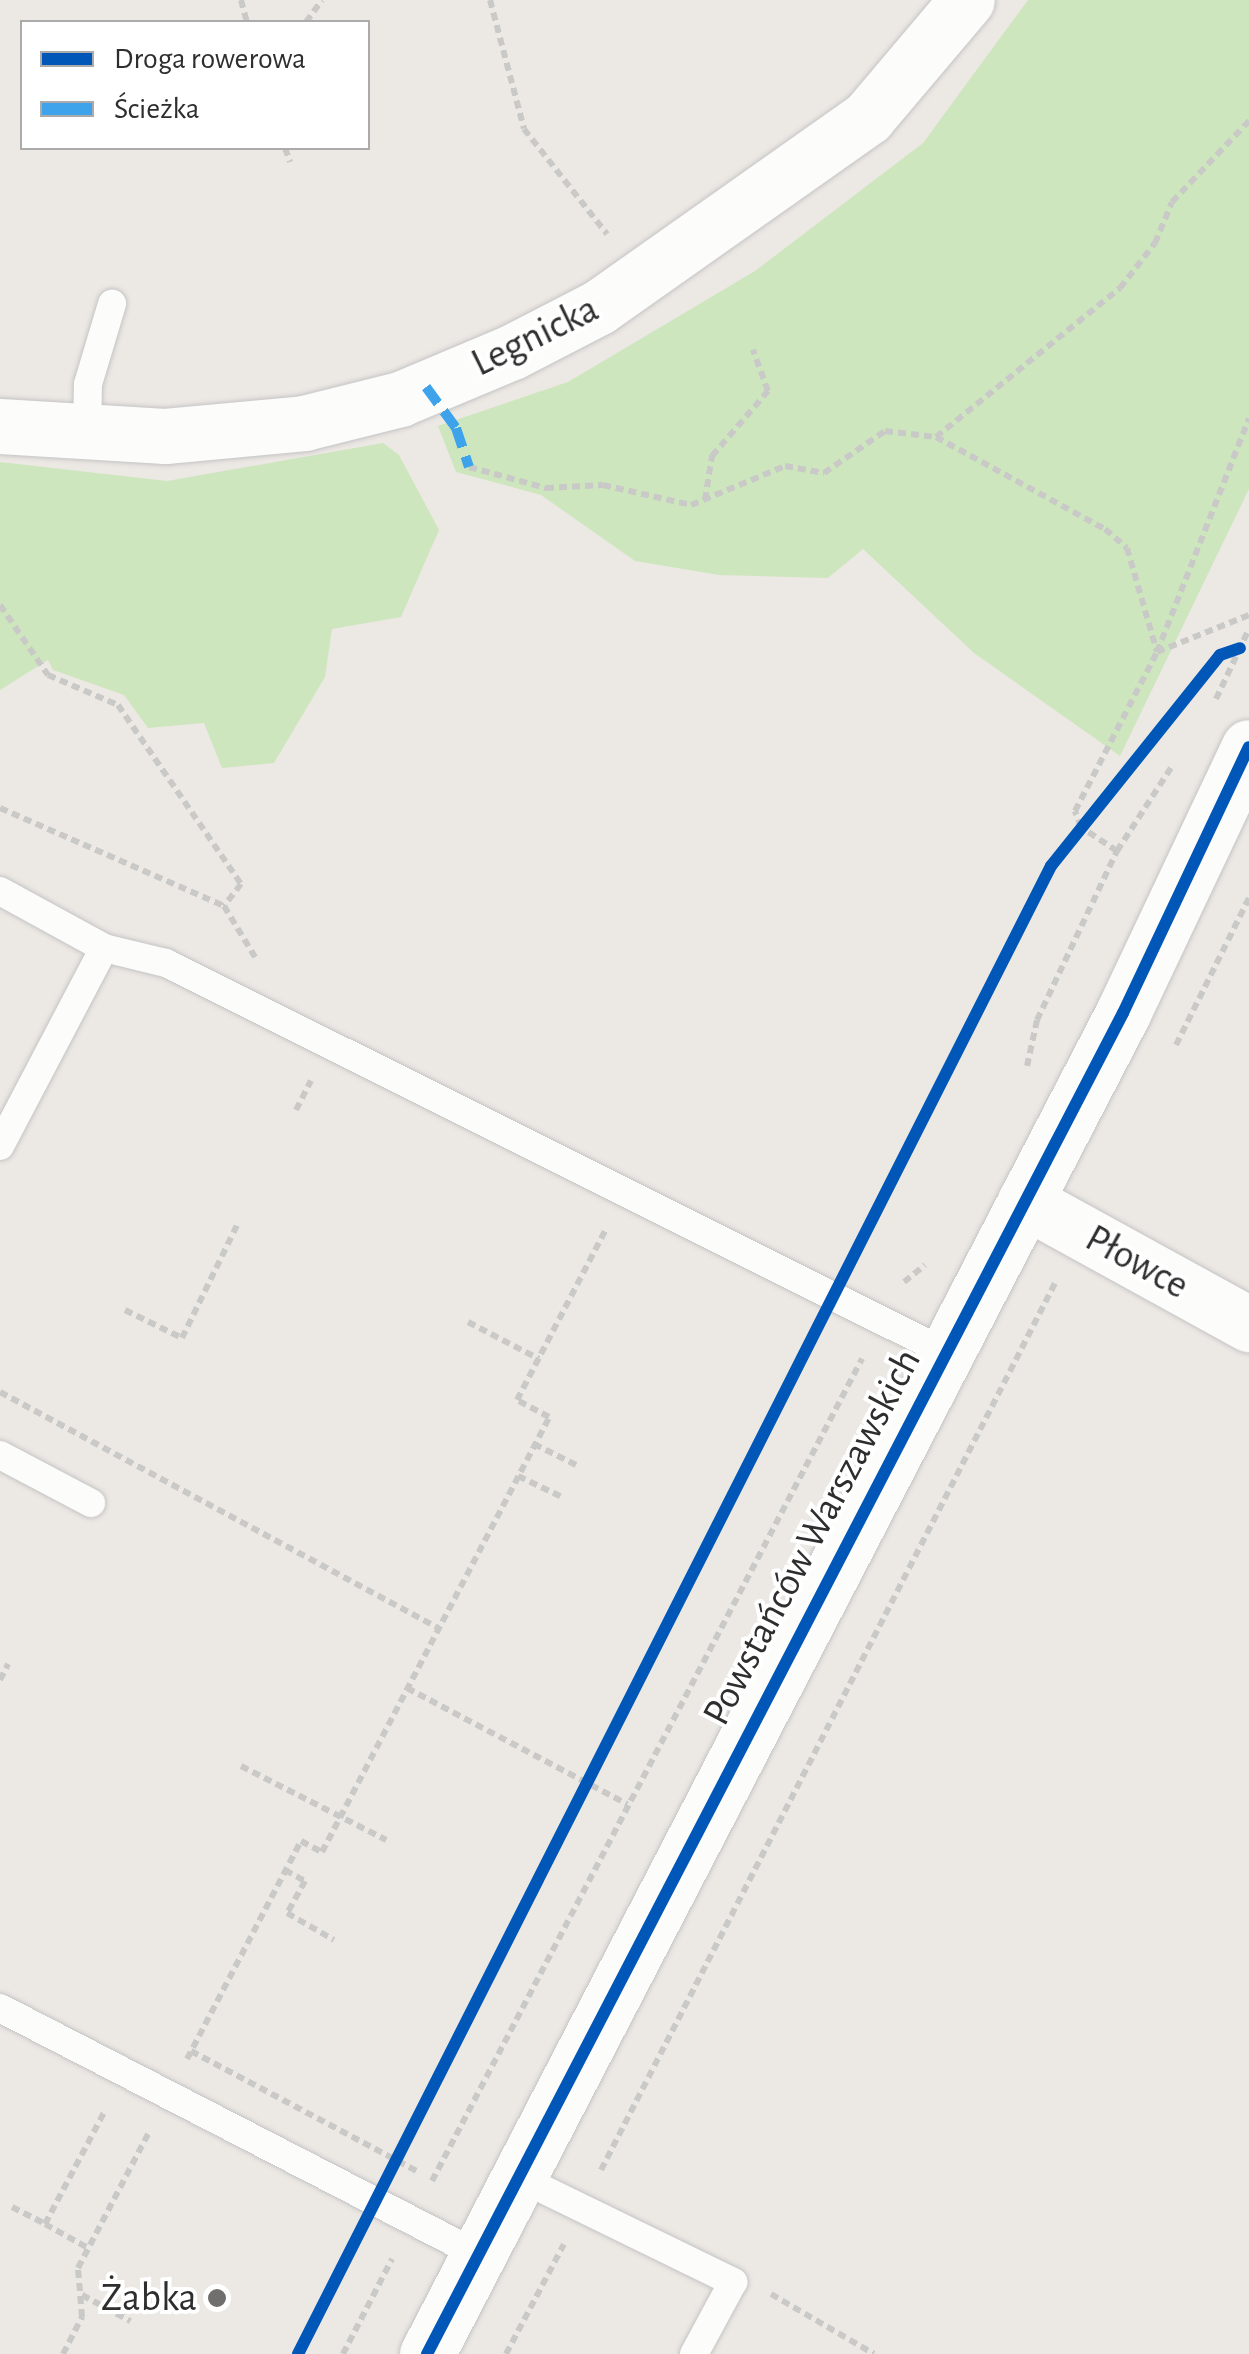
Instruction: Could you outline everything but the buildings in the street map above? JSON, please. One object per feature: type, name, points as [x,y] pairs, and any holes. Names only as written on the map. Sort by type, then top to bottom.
[{"type":"street","name":"Legnicka","points":[[0,426],[165,436],[304,423],[400,399],[512,352],[640,279],[868,117],[967,0]]},
{"type":"street","name":"Powstańców Warszawskich","points":[[427,2354],[1123,1012],[1249,746]]},
{"type":"street","name":"Płowce","points":[[1024,1201],[1249,1324]]},
{"type":"lane","points":[[87,432],[88,384],[112,304]]},
{"type":"lane","points":[[0,891],[104,948],[166,963],[945,1352]]},
{"type":"lane","points":[[0,1146],[104,948]]},
{"type":"lane","points":[[0,1455],[90,1503]]},
{"type":"lane","points":[[0,2008],[476,2254]]},
{"type":"lane","points":[[516,2176],[733,2282],[694,2354]]},
{"type":"path","points":[[490,0],[524,129],[640,279]]},
{"type":"path","points":[[936,437],[1120,288],[1155,243],[1172,202],[1249,121]]},
{"type":"path","points":[[286,150],[290,162]]},
{"type":"path","points":[[705,500],[712,456],[768,392],[753,350]]},
{"type":"path","points":[[1116,851],[1081,827],[1075,811],[1158,652],[1249,418]]},
{"type":"path","points":[[468,467],[546,488],[603,485],[691,506],[785,466],[824,473],[885,431],[936,437],[1105,528],[1127,548],[1158,652]]},
{"type":"path","points":[[0,605],[48,676],[118,705],[241,884],[224,906]]},
{"type":"path","points":[[1158,652],[1249,615]]},
{"type":"path","points":[[1214,702],[1236,669],[1249,629]]},
{"type":"path","points":[[1220,655],[1240,648]]},
{"type":"path","points":[[1023,1086],[1038,1020],[1116,851],[1182,752]]},
{"type":"path","points":[[0,808],[224,906],[263,969]]},
{"type":"path","points":[[1071,840],[1092,813]]},
{"type":"path","points":[[1174,1049],[1249,898]]},
{"type":"path","points":[[64,2354],[82,2317],[78,2268],[88,2248],[300,1842],[322,1852],[548,1416],[517,1400],[626,1192]]},
{"type":"path","points":[[125,1310],[182,1338],[236,1225]]},
{"type":"path","points":[[506,2354],[1047,1301],[1078,1229]]},
{"type":"path","points":[[468,1322],[539,1359]]},
{"type":"path","points":[[343,2354],[866,1352]]},
{"type":"path","points":[[0,1392],[438,1628]]},
{"type":"path","points":[[534,1444],[576,1464]]},
{"type":"path","points":[[518,1476],[560,1496]]},
{"type":"path","points":[[0,1680],[8,1664]]},
{"type":"path","points":[[407,1688],[628,1804]]},
{"type":"path","points":[[241,1766],[386,1840]]},
{"type":"path","points":[[582,1801],[598,1768]]},
{"type":"path","points":[[285,1870],[305,1880],[286,1913],[334,1940]]},
{"type":"path","points":[[191,2052],[402,2157],[432,2182]]},
{"type":"path","points":[[45,2224],[125,2072]]},
{"type":"path","points":[[378,2203],[410,2139]]},
{"type":"path","points":[[12,2208],[88,2248]]},
{"type":"path","points":[[733,2282],[752,2283],[874,2354]]},
{"type":"path","points":[[81,2294],[130,2321]]},
{"type":"green space","points":[[1028,0],[1249,0],[1249,489],[1120,756],[974,653],[863,549],[828,578],[719,575],[635,561],[541,495],[456,472],[438,426],[568,382],[755,271],[923,143]]},
{"type":"green space","points":[[383,443],[399,455],[439,530],[401,617],[332,629],[325,677],[274,763],[222,768],[204,723],[148,728],[124,695],[53,670],[48,660],[0,690],[0,462],[167,481]]},
{"type":"marked path","points":[[426,387],[456,428],[469,467]]},
{"type":"cycle path","points":[[298,2354],[1051,866],[1220,655],[1240,648]]},
{"type":"cycle path","points":[[427,2354],[1123,1013],[1249,747]]},
{"type":"place","name":"Żabka","points":[[217,2298]]}]
